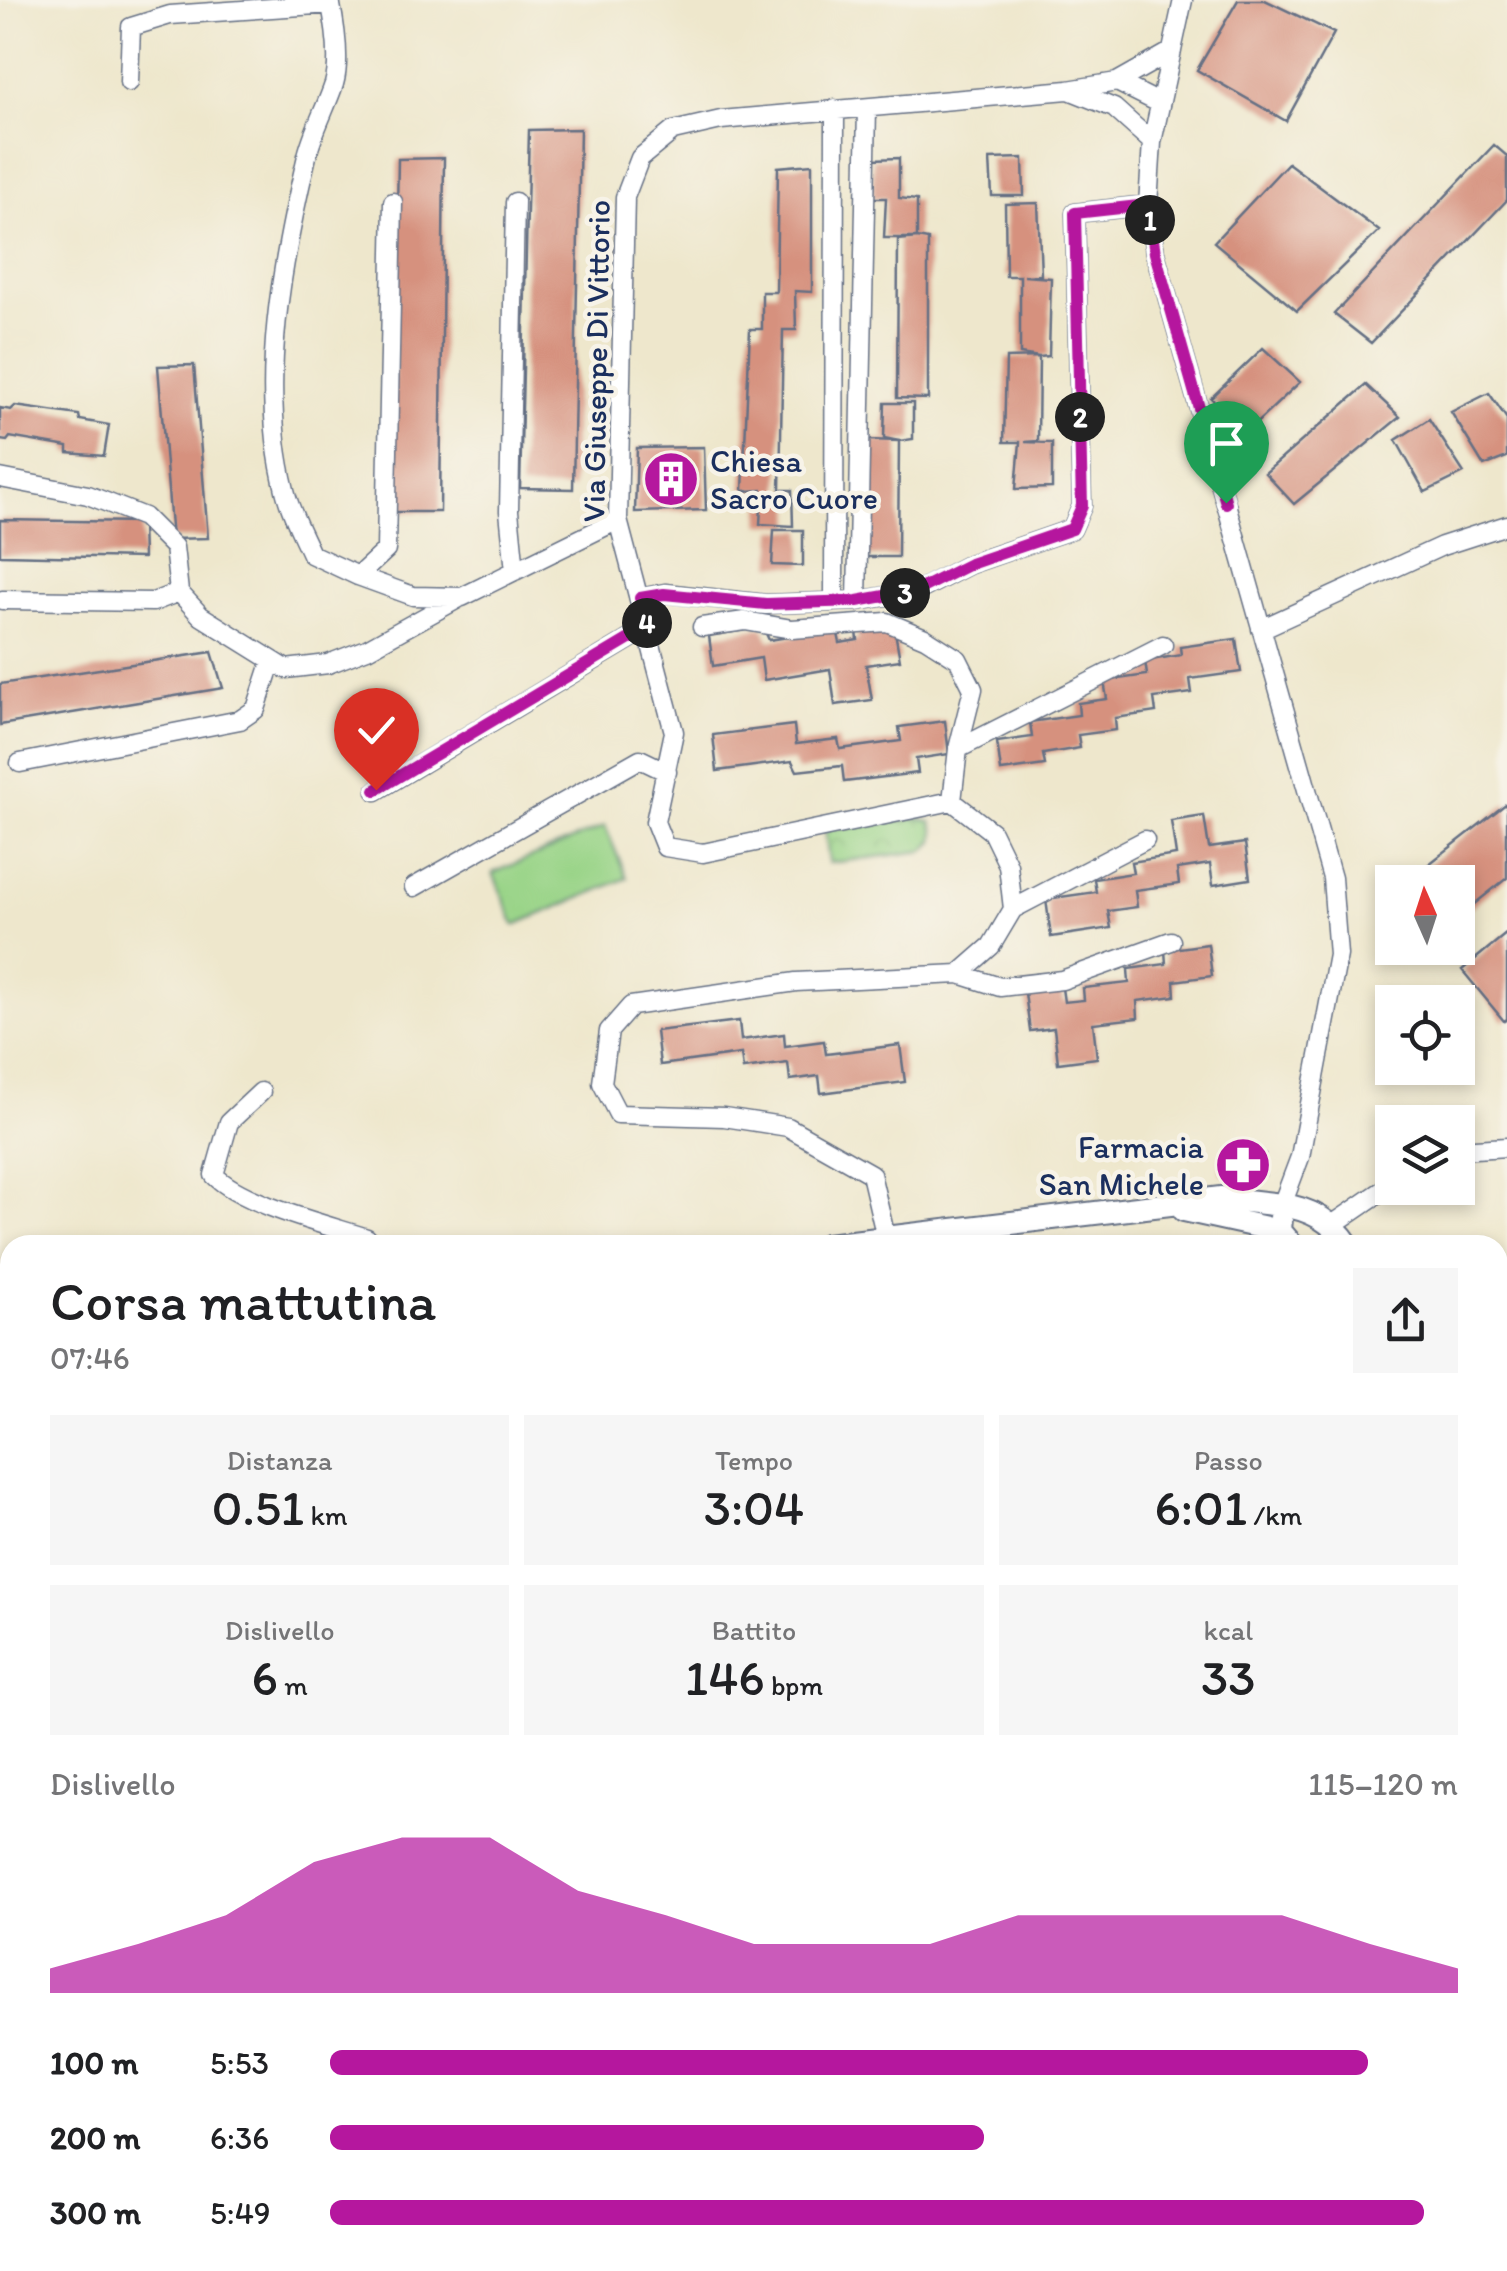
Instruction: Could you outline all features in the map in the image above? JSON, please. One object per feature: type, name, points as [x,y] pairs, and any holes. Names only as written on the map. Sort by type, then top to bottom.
[{"type":"street","points":[[1183,0],[1152,142],[1148,205],[1155,253],[1332,878],[1338,955],[1296,1169],[1282,1205],[1286,1235]]},
{"type":"street","points":[[129,82],[131,27],[170,15],[330,2],[335,80],[308,149],[284,258],[274,431],[286,493],[311,554],[413,596],[462,597]]},
{"type":"street","name":"Via Giuseppe Di Vittorio","points":[[952,801],[703,853],[665,848],[655,822],[674,732],[618,520],[625,197],[640,158],[673,131],[721,120],[1068,90],[1117,82],[1172,51]]},
{"type":"street","points":[[1117,82],[1159,103]]},
{"type":"street","name":"Via Giuseppe Di Vittorio","points":[[1068,90],[1114,108],[1152,142]]},
{"type":"street","name":"Via Giuseppe Di Vittorio","points":[[1114,108],[1159,103]]},
{"type":"street","points":[[857,601],[866,108]]},
{"type":"street","points":[[834,602],[835,109]]},
{"type":"street","points":[[358,576],[386,550],[393,202]]},
{"type":"street","points":[[515,571],[509,511],[516,202]]},
{"type":"street","points":[[640,598],[664,594],[766,604],[857,601],[918,590],[970,564],[1072,529],[1082,506],[1075,213],[1148,205]]},
{"type":"street","points":[[0,478],[88,496],[144,517],[174,547],[179,592],[201,616],[286,669],[328,664],[367,649],[618,520]]},
{"type":"street","points":[[1261,629],[1442,546],[1507,525]]},
{"type":"street","points":[[2,600],[153,602],[179,592]]},
{"type":"street","points":[[702,627],[744,620],[792,628],[888,622],[958,658],[973,689],[958,749],[952,801],[992,832],[1008,866],[1013,910]]},
{"type":"street","points":[[376,790],[648,628]]},
{"type":"street","points":[[958,749],[1163,645]]},
{"type":"street","points":[[20,763],[240,720],[256,709],[272,660]]},
{"type":"street","points":[[414,887],[640,759],[666,772]]},
{"type":"street","points":[[958,974],[991,946],[1013,910],[1145,840]]},
{"type":"street","points":[[885,1235],[871,1174],[788,1127],[724,1118],[618,1114],[602,1083],[609,1031],[631,1006],[796,982],[958,974],[1000,988],[1062,980],[1171,941]]},
{"type":"street","points":[[260,1092],[229,1122],[214,1176],[224,1185],[291,1213],[358,1235]]},
{"type":"street","points":[[1475,1149],[1507,1147]]},
{"type":"street","points":[[1296,1169],[1307,1209]]},
{"type":"street","points":[[1332,1225],[1375,1196]]},
{"type":"street","points":[[912,1235],[1221,1198],[1307,1209],[1340,1235]]},
{"type":"street","points":[[1166,1206],[1275,1235]]},
{"type":"green space","points":[[919,818],[931,821],[935,831],[934,842],[924,851],[829,863],[825,830]]},
{"type":"green space","points":[[605,826],[627,878],[515,925],[493,873]]},
{"type":"building","points":[[1238,0],[1265,0],[1334,33],[1286,121],[1197,70]]},
{"type":"building","points":[[580,129],[573,489],[520,488],[529,130]]},
{"type":"building","points":[[1494,145],[1507,156],[1507,200],[1371,343],[1334,314]]},
{"type":"building","points":[[444,158],[440,512],[391,512],[398,159]]},
{"type":"building","points":[[899,158],[899,198],[917,200],[917,238],[884,238],[886,198],[873,198],[873,159]]},
{"type":"building","points":[[1023,158],[1024,196],[992,196],[990,159]]},
{"type":"building","points":[[1288,163],[1379,231],[1297,311],[1214,242]]},
{"type":"building","points":[[812,164],[812,292],[795,291],[796,330],[783,330],[780,490],[792,490],[793,526],[760,524],[762,490],[743,491],[750,329],[762,329],[762,292],[776,292],[778,167]]},
{"type":"building","points":[[1038,203],[1041,275],[1024,276],[1051,278],[1049,356],[1039,357],[1020,354],[1020,276],[1006,276],[1005,204]]},
{"type":"building","points":[[898,240],[928,240],[928,399],[897,398]]},
{"type":"building","points":[[1263,348],[1300,382],[1246,433],[1211,398]]},
{"type":"building","points":[[1039,357],[1038,441],[1025,442],[1052,443],[1052,488],[1016,489],[1020,442],[1004,442],[1006,358]]},
{"type":"building","points":[[194,365],[208,538],[172,539],[158,366]]},
{"type":"building","points":[[1366,385],[1400,417],[1294,504],[1265,473]]},
{"type":"building","points":[[1489,393],[1507,419],[1507,457],[1484,466],[1451,412]]},
{"type":"building","points":[[885,403],[913,403],[913,439],[884,438]]},
{"type":"building","points":[[15,406],[79,415],[80,420],[109,425],[104,456],[68,453],[68,447],[10,437],[0,440],[0,408],[11,410]]},
{"type":"building","points":[[1429,419],[1464,473],[1425,492],[1396,440]]},
{"type":"building","points":[[869,440],[899,441],[898,557],[863,557]]},
{"type":"building","name":"Chiesa Sacro Cuore","points":[[704,447],[706,510],[635,512],[637,448]]},
{"type":"building","points":[[0,520],[142,522],[143,558],[0,555]]},
{"type":"building","points":[[774,530],[803,530],[803,566],[772,565]]},
{"type":"building","points":[[894,626],[900,660],[866,665],[872,700],[835,705],[830,669],[764,680],[761,658],[713,666],[709,636],[763,627],[769,640],[837,629],[840,643],[858,640],[857,631]]},
{"type":"building","points":[[1236,639],[1241,672],[1190,679],[1192,693],[1154,698],[1156,712],[1115,718],[1116,730],[1078,735],[1080,748],[1043,754],[1045,765],[1001,771],[997,742],[1032,737],[1030,722],[1079,715],[1078,703],[1107,699],[1104,681],[1147,675],[1145,661],[1181,655],[1180,647]]},
{"type":"building","points":[[212,652],[223,688],[0,725],[0,684]]},
{"type":"building","points":[[945,721],[949,754],[916,759],[918,773],[844,782],[842,766],[797,771],[792,761],[717,771],[713,735],[794,725],[796,744],[838,739],[840,749],[901,741],[899,727]]},
{"type":"building","points":[[1507,803],[1507,878],[1475,903],[1475,865],[1428,865]]},
{"type":"building","points":[[1204,816],[1209,848],[1245,843],[1250,879],[1213,885],[1210,864],[1177,869],[1179,884],[1135,890],[1137,907],[1108,911],[1111,928],[1051,937],[1046,899],[1096,892],[1094,879],[1133,873],[1131,862],[1176,855],[1171,821]]},
{"type":"building","points":[[1507,933],[1504,1021],[1462,970],[1475,965],[1475,959]]},
{"type":"building","points":[[1208,944],[1212,976],[1174,981],[1175,996],[1137,1001],[1138,1018],[1093,1023],[1097,1058],[1058,1063],[1054,1028],[1030,1031],[1025,993],[1062,988],[1064,1002],[1084,1000],[1083,988],[1129,983],[1128,969],[1166,964],[1165,950]]},
{"type":"building","points":[[739,1021],[741,1040],[784,1034],[785,1046],[824,1041],[826,1054],[900,1045],[905,1082],[821,1093],[819,1076],[790,1080],[788,1063],[743,1069],[741,1054],[660,1065],[656,1031]]},
{"type":"building","name":"Farmacia San Michele","points":[[1221,1154],[1265,1155],[1265,1175],[1220,1175]]},
{"type":"place","name":"Chiesa Sacro Cuore","points":[[671,479]]},
{"type":"place","name":"Farmacia San Michele","points":[[1243,1165]]},
{"type":"route","points":[[376,790],[648,628],[640,598],[664,594],[766,604],[857,601],[918,590],[970,564],[1072,529],[1082,506],[1075,213],[1148,205],[1155,253],[1226,503]]}]
